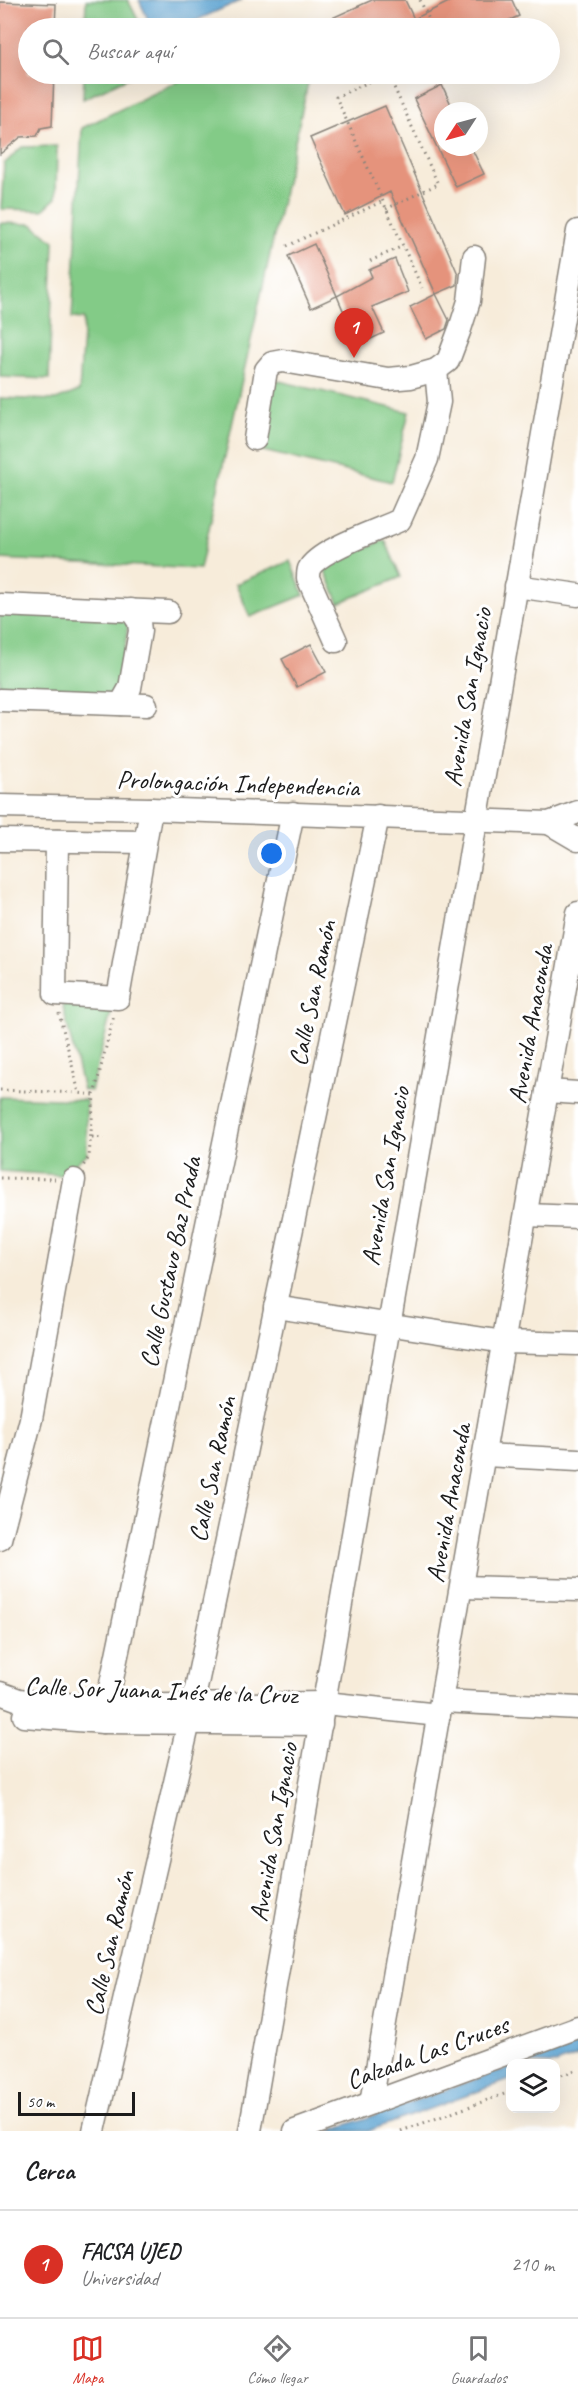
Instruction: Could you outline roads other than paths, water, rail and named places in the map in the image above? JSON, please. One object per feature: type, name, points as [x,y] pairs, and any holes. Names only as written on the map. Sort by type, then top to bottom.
[{"type":"street","name":"Avenida San Ignacio","points":[[250,2131],[474,820],[578,231]]},
{"type":"street","points":[[255,439],[266,370],[272,363],[283,361],[388,380],[436,370],[448,361],[469,301],[474,257]]},
{"type":"street","points":[[336,641],[308,578],[309,568],[321,556],[339,546],[400,520],[427,459],[439,402],[436,370]]},
{"type":"street","points":[[516,586],[578,595]]},
{"type":"street","points":[[0,605],[168,612]]},
{"type":"street","points":[[122,704],[130,688],[140,631],[139,622],[131,610]]},
{"type":"street","points":[[0,700],[146,705]]},
{"type":"street","name":"Prolongación Independencia","points":[[0,806],[474,820]]},
{"type":"street","points":[[57,841],[55,994],[118,998],[151,809]]},
{"type":"street","points":[[474,820],[549,823],[578,812]]},
{"type":"street","name":"Calle Gustavo Baz Prada","points":[[104,1714],[293,813]]},
{"type":"street","name":"Calle San Ramón","points":[[94,2131],[190,1714],[378,816]]},
{"type":"street","points":[[549,823],[578,840]]},
{"type":"street","points":[[0,840],[145,842]]},
{"type":"street","name":"Avenida Anaconda","points":[[371,2103],[547,1091],[573,974],[578,913]]},
{"type":"street","points":[[547,1091],[578,1093]]},
{"type":"street","points":[[0,1539],[31,1419],[74,1180]]},
{"type":"street","points":[[526,1215],[578,1217]]},
{"type":"street","points":[[275,1307],[504,1342],[578,1344]]},
{"type":"street","points":[[485,1455],[578,1460]]},
{"type":"street","points":[[462,1587],[578,1590]]},
{"type":"street","name":"Calle Sor Juana Inés de la Cruz","points":[[0,1693],[19,1700],[104,1714]]},
{"type":"street","name":"Calle Sor Juana Inés de la Cruz","points":[[0,1708],[21,1716],[323,1714],[440,1708],[578,1708]]},
{"type":"street","name":"Calzada Las Cruces","points":[[295,2131],[578,2027]]},
{"type":"water","points":[[139,0],[242,0],[202,18],[147,18]]},
{"type":"water","points":[[578,2043],[578,2056],[560,2063],[560,2059],[532,2059]]},
{"type":"water","points":[[506,2068],[506,2081],[368,2131],[329,2131]]},
{"type":"place","name":"FACSA UJED","points":[[354,358]]}]
